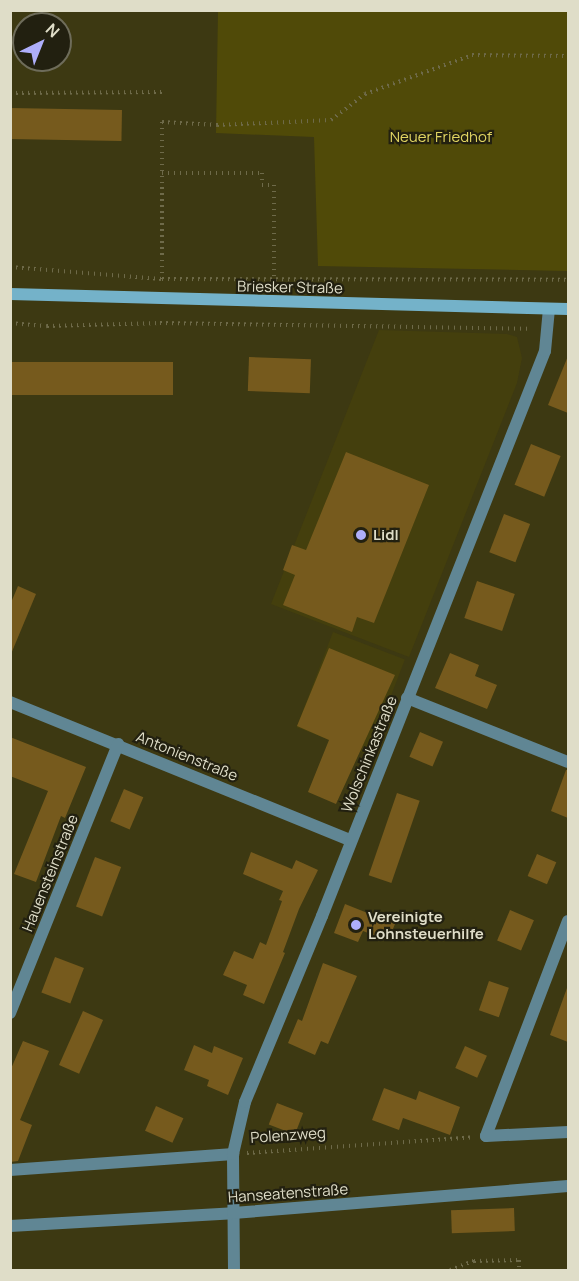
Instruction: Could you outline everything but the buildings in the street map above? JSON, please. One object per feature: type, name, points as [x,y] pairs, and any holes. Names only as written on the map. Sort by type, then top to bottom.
[{"type":"main road","name":"Briesker Straße","points":[[10,294],[568,309]]},
{"type":"street","name":"Wolschinkastraße","points":[[234,1270],[234,1154],[245,1102],[545,351],[549,329],[549,309]]},
{"type":"street","points":[[407,698],[568,762]]},
{"type":"street","name":"Antonienstraße","points":[[10,702],[350,840]]},
{"type":"street","name":"Hauensteinstraße","points":[[10,1013],[118,744]]},
{"type":"street","points":[[568,921],[486,1136],[568,1132]]},
{"type":"street","name":"Polenzweg","points":[[10,1170],[234,1154]]},
{"type":"street","name":"Hanseatenstraße","points":[[10,1226],[233,1213],[568,1186]]},
{"type":"path","points":[[162,279],[162,122],[217,125],[331,120],[365,94],[472,55],[568,56]]},
{"type":"path","points":[[10,93],[162,92]]},
{"type":"path","points":[[162,173],[262,173],[262,185],[274,185],[274,279]]},
{"type":"path","points":[[10,267],[162,279],[568,280]]},
{"type":"path","points":[[10,323],[47,326],[160,323],[549,329]]},
{"type":"path","name":"Polenzweg","points":[[234,1154],[486,1136]]},
{"type":"path","points":[[450,1270],[474,1261],[519,1260],[519,1270]]},
{"type":"shaded area","points":[[379,330],[507,334],[517,337],[522,358],[517,383],[409,657],[271,604]]},
{"type":"shaded area","points":[[333,632],[405,660],[368,755],[296,727]]},
{"type":"green space","name":"Neuer Friedhof","points":[[218,11],[568,11],[568,271],[318,266],[314,137],[216,133]]},
{"type":"place","name":"Lidl","points":[[361,535]]},
{"type":"place","name":"Vereinigte Lohnsteuerhilfe","points":[[356,925]]}]
